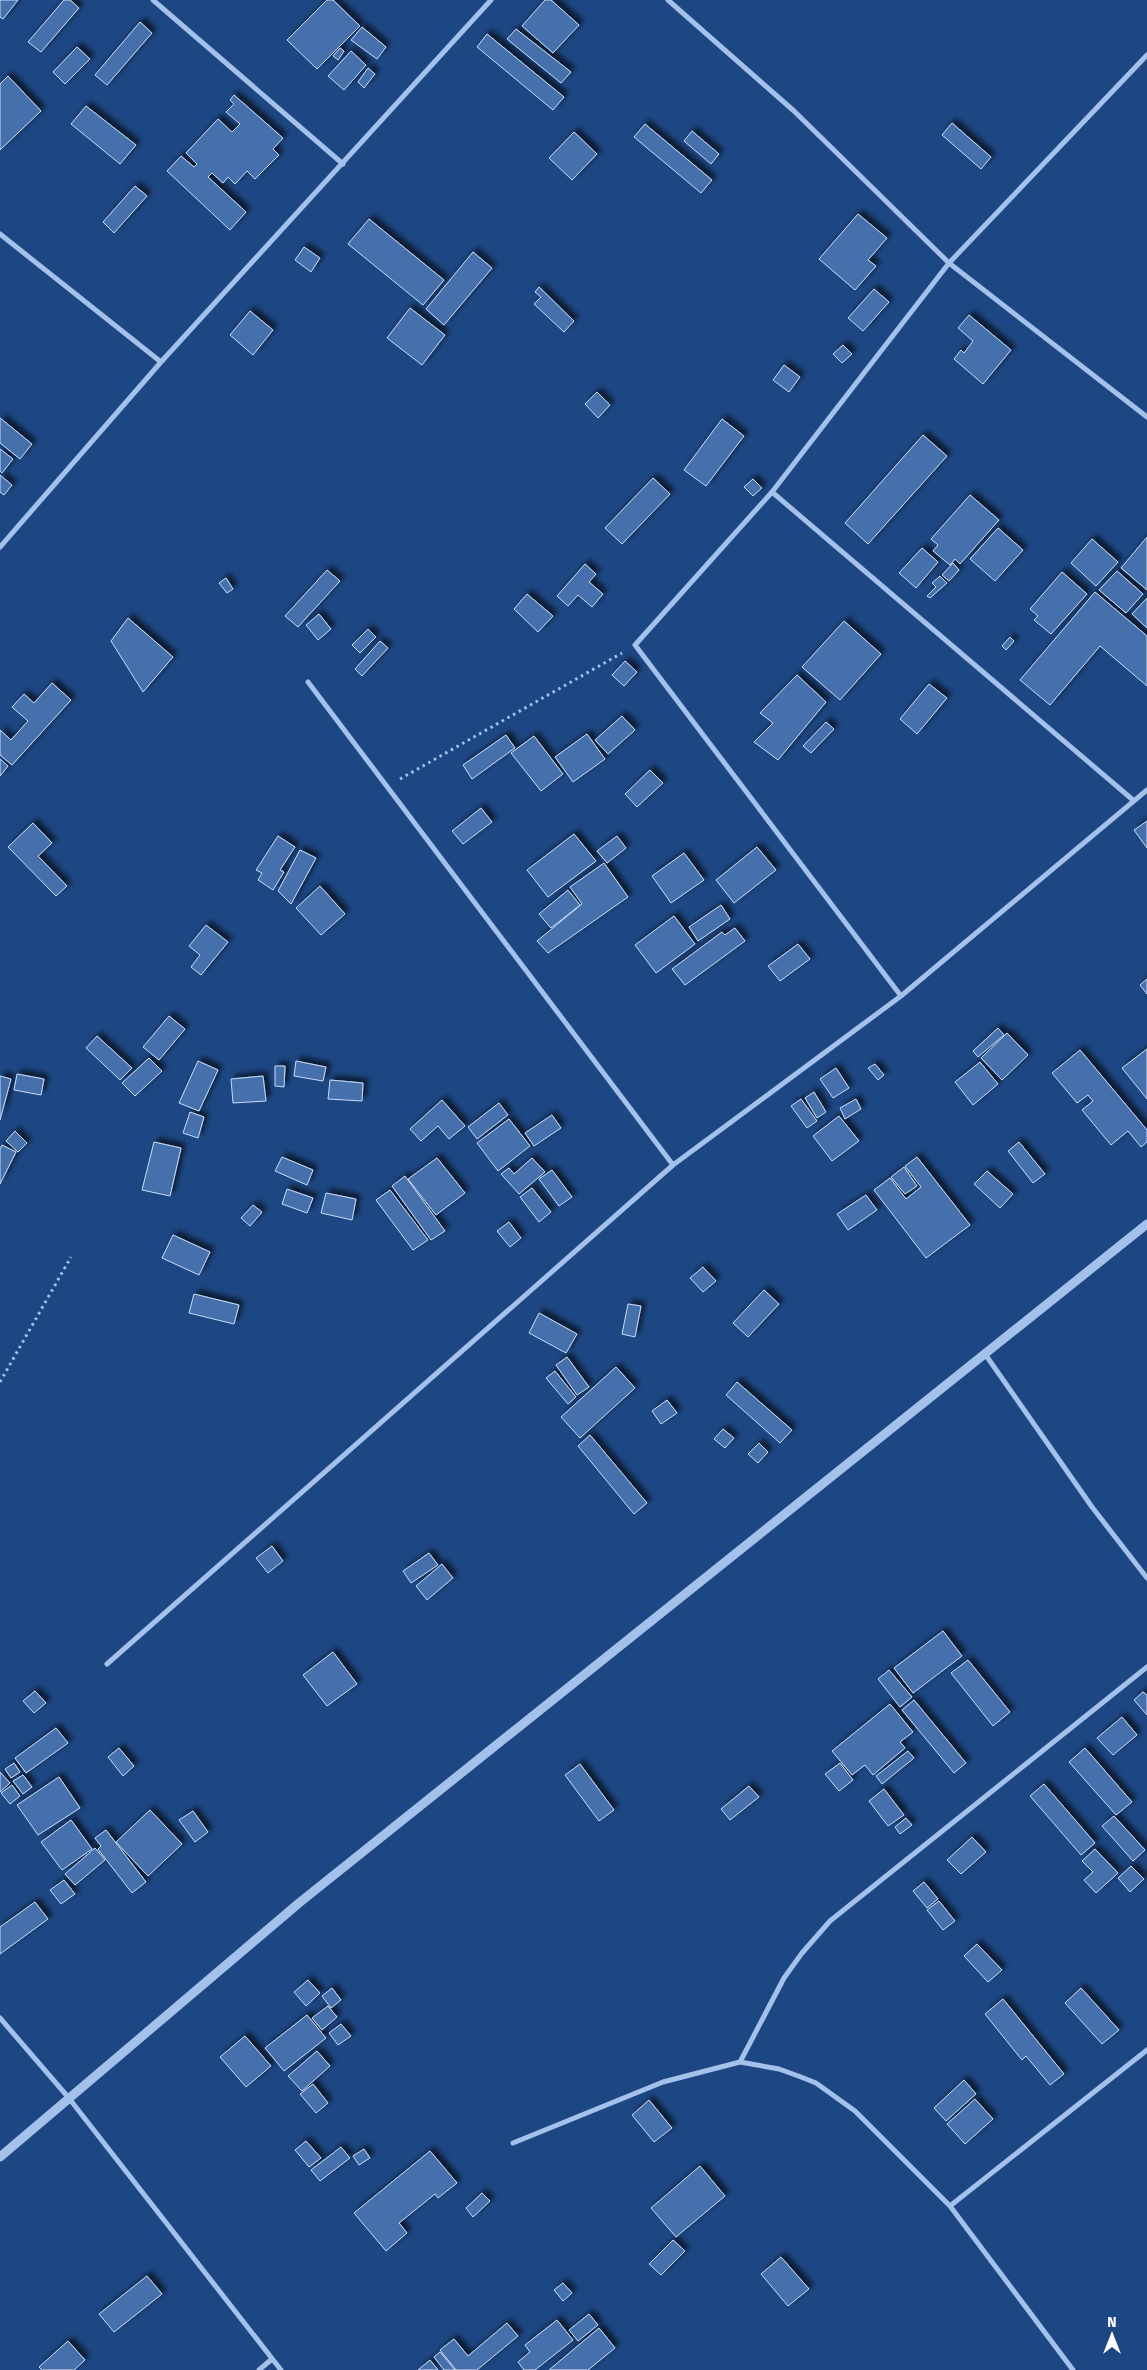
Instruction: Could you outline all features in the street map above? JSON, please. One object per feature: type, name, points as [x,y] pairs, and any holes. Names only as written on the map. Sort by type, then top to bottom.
[{"type":"street","points":[[153,0],[342,164]]},
{"type":"street","points":[[0,547],[161,362],[492,0]]},
{"type":"street","points":[[668,0],[794,111],[949,263],[1147,417]]},
{"type":"street","points":[[901,996],[635,646],[772,492],[949,263],[1147,55]]},
{"type":"street","points":[[0,234],[161,362]]},
{"type":"street","points":[[772,492],[1133,800]]},
{"type":"street","points":[[308,682],[672,1165]]},
{"type":"street","points":[[107,1664],[672,1165],[901,996],[1147,790]]},
{"type":"street","points":[[0,2157],[68,2097],[299,1903],[1147,1224]]},
{"type":"street","points":[[985,1354],[1092,1507],[1147,1578]]},
{"type":"street","points":[[740,2062],[784,1978],[802,1952],[830,1921],[1147,1667]]},
{"type":"street","points":[[0,2018],[68,2097],[281,2370]]},
{"type":"street","points":[[950,2206],[1147,2050]]},
{"type":"street","points":[[513,2142],[663,2082],[740,2062],[779,2069],[816,2084],[855,2112],[950,2206],[1073,2370]]},
{"type":"street","points":[[259,2370],[272,2359]]},
{"type":"path","points":[[388,786],[635,646]]},
{"type":"path","points":[[0,1382],[71,1257]]},
{"type":"building","points":[[0,0],[18,0],[3,19],[0,17]]},
{"type":"building","points":[[64,0],[70,0],[79,8],[41,52],[28,42]]},
{"type":"building","points":[[327,0],[333,0],[360,26],[317,69],[287,40]]},
{"type":"building","points":[[545,0],[551,0],[579,25],[553,53],[522,26]]},
{"type":"building","points":[[140,22],[152,33],[107,85],[95,75]]},
{"type":"building","points":[[362,27],[386,47],[377,59],[351,40]]},
{"type":"building","points":[[516,29],[571,72],[561,83],[507,39]]},
{"type":"building","points":[[487,34],[564,97],[553,110],[477,47]]},
{"type":"building","points":[[77,47],[90,59],[65,84],[53,72]]},
{"type":"building","points":[[340,48],[344,51],[338,60],[333,56]]},
{"type":"building","points":[[351,51],[366,65],[344,90],[328,76]]},
{"type":"building","points":[[368,68],[375,74],[364,88],[358,82]]},
{"type":"building","points":[[8,76],[41,111],[0,150],[0,84]]},
{"type":"building","points":[[234,95],[283,138],[273,149],[279,155],[255,179],[247,171],[235,184],[228,177],[223,183],[212,173],[208,177],[246,212],[230,230],[167,171],[181,156],[194,167],[197,164],[186,153],[218,119],[232,132],[240,124],[226,112],[234,104],[230,100]]},
{"type":"building","points":[[86,106],[136,145],[120,164],[71,124]]},
{"type":"building","points":[[952,123],[991,157],[981,169],[942,135]]},
{"type":"building","points":[[645,124],[712,180],[701,193],[634,137]]},
{"type":"building","points":[[692,131],[719,154],[711,164],[684,141]]},
{"type":"building","points":[[574,132],[597,154],[572,180],[549,158]]},
{"type":"building","points":[[135,186],[147,196],[114,233],[103,222]]},
{"type":"building","points":[[858,214],[887,238],[868,260],[876,266],[855,290],[819,259]]},
{"type":"building","points":[[369,219],[444,280],[423,305],[348,244]]},
{"type":"building","points":[[304,247],[320,258],[311,272],[295,260]]},
{"type":"building","points":[[473,252],[492,268],[444,325],[426,309]]},
{"type":"building","points":[[539,287],[574,321],[564,332],[534,304],[541,297],[535,292]]},
{"type":"building","points":[[874,289],[889,302],[863,331],[848,318]]},
{"type":"building","points":[[410,308],[445,335],[422,365],[387,338]]},
{"type":"building","points":[[250,311],[273,330],[253,355],[230,335]]},
{"type":"building","points":[[969,315],[1011,350],[983,384],[954,359],[961,350],[964,353],[973,341],[958,328]]},
{"type":"building","points":[[843,345],[852,354],[842,363],[833,354]]},
{"type":"building","points":[[784,365],[800,377],[789,392],[773,380]]},
{"type":"building","points":[[597,392],[610,405],[598,418],[585,404]]},
{"type":"building","points":[[0,418],[32,444],[20,459],[0,443]]},
{"type":"building","points":[[722,419],[744,436],[706,486],[684,470]]},
{"type":"building","points":[[923,435],[947,456],[868,544],[845,523]]},
{"type":"building","points":[[0,449],[13,459],[2,473],[0,471]]},
{"type":"building","points":[[0,475],[12,485],[4,495],[0,492]]},
{"type":"building","points":[[653,478],[670,494],[622,544],[605,528]]},
{"type":"building","points":[[753,479],[762,488],[753,496],[744,487]]},
{"type":"building","points":[[970,495],[999,520],[960,564],[955,559],[950,565],[933,551],[938,545],[931,539]]},
{"type":"building","points":[[998,528],[1023,550],[995,581],[970,559]]},
{"type":"building","points":[[1147,537],[1147,590],[1121,568]]},
{"type":"building","points":[[1092,539],[1118,562],[1096,586],[1071,563]]},
{"type":"building","points":[[922,548],[938,562],[916,588],[899,573]]},
{"type":"building","points":[[953,563],[959,570],[949,581],[942,575]]},
{"type":"building","points":[[585,564],[596,574],[589,582],[603,594],[592,607],[578,595],[568,606],[557,596]]},
{"type":"building","points":[[327,570],[340,581],[298,627],[285,616]]},
{"type":"building","points":[[1117,571],[1143,594],[1126,613],[1099,590]]},
{"type":"building","points":[[1062,572],[1087,594],[1051,634],[1034,620],[1038,616],[1030,609]]},
{"type":"building","points":[[940,576],[947,583],[930,598],[927,596],[936,587],[932,583]]},
{"type":"building","points":[[226,578],[233,589],[227,593],[219,583]]},
{"type":"building","points":[[1095,592],[1147,636],[1147,686],[1100,646],[1050,705],[1020,680]]},
{"type":"building","points":[[527,594],[553,616],[538,632],[514,609]]},
{"type":"building","points":[[1147,598],[1147,628],[1132,614]]},
{"type":"building","points":[[319,614],[331,629],[318,640],[306,625]]},
{"type":"building","points":[[128,618],[173,657],[143,692],[111,641]]},
{"type":"building","points":[[844,621],[881,654],[840,700],[802,667]]},
{"type":"building","points":[[368,629],[376,637],[360,653],[352,645]]},
{"type":"building","points":[[1010,637],[1014,641],[1006,650],[1002,646]]},
{"type":"building","points":[[380,641],[388,648],[362,676],[355,669]]},
{"type":"building","points":[[625,661],[637,672],[624,686],[612,675]]},
{"type":"building","points":[[797,675],[826,702],[778,760],[754,742],[773,723],[760,713]]},
{"type":"building","points":[[52,683],[71,700],[12,765],[0,755],[0,730],[11,740],[28,721],[12,707],[24,694],[34,703]]},
{"type":"building","points":[[929,684],[947,698],[917,734],[900,719]]},
{"type":"building","points":[[622,716],[635,730],[608,754],[595,740]]},
{"type":"building","points":[[826,722],[834,729],[811,753],[803,746]]},
{"type":"building","points":[[587,734],[605,759],[573,782],[555,757]]},
{"type":"building","points":[[506,735],[515,748],[472,779],[463,765]]},
{"type":"building","points":[[534,736],[563,774],[541,791],[511,753]]},
{"type":"building","points":[[0,759],[8,766],[0,776]]},
{"type":"building","points":[[650,770],[663,783],[637,807],[625,794]]},
{"type":"building","points":[[481,808],[492,822],[463,844],[452,831]]},
{"type":"building","points":[[1147,821],[1147,848],[1134,830]]},
{"type":"building","points":[[33,823],[52,843],[38,856],[67,886],[56,896],[8,847]]},
{"type":"building","points":[[574,834],[596,861],[548,897],[527,870]]},
{"type":"building","points":[[278,836],[295,847],[280,870],[284,872],[273,890],[258,880],[262,873],[256,870]]},
{"type":"building","points":[[617,836],[626,848],[607,863],[597,851]]},
{"type":"building","points":[[757,847],[776,870],[734,903],[716,880]]},
{"type":"building","points":[[300,850],[316,858],[291,904],[278,891]]},
{"type":"building","points":[[684,853],[704,880],[671,903],[652,876]]},
{"type":"building","points":[[604,863],[628,897],[548,953],[537,941],[582,904],[570,887]]},
{"type":"building","points":[[320,886],[345,914],[321,935],[296,908]]},
{"type":"building","points":[[568,890],[580,905],[551,928],[539,914]]},
{"type":"building","points":[[721,905],[730,919],[698,941],[689,927]]},
{"type":"building","points":[[674,916],[695,944],[656,973],[635,945]]},
{"type":"building","points":[[206,925],[228,942],[201,975],[191,967],[200,955],[189,946]]},
{"type":"building","points":[[735,928],[745,941],[685,985],[672,969],[722,932],[725,935]]},
{"type":"building","points":[[798,944],[810,959],[780,981],[768,966]]},
{"type":"building","points":[[1147,979],[1147,994],[1140,985]]},
{"type":"building","points":[[169,1016],[185,1029],[159,1060],[143,1047]]},
{"type":"building","points":[[998,1028],[1004,1035],[978,1057],[973,1051]]},
{"type":"building","points":[[1007,1033],[1028,1055],[1002,1080],[981,1058]]},
{"type":"building","points":[[97,1036],[132,1068],[120,1080],[86,1048]]},
{"type":"building","points":[[1147,1049],[1147,1099],[1122,1068]]},
{"type":"building","points":[[1080,1050],[1147,1130],[1147,1142],[1141,1147],[1128,1131],[1111,1145],[1082,1110],[1093,1101],[1088,1095],[1077,1103],[1052,1073]]},
{"type":"building","points":[[149,1058],[162,1071],[135,1096],[122,1083]]},
{"type":"building","points":[[198,1061],[218,1070],[199,1111],[179,1103]]},
{"type":"building","points":[[296,1061],[326,1067],[323,1081],[294,1076]]},
{"type":"building","points":[[980,1062],[998,1084],[973,1105],[955,1082]]},
{"type":"building","points":[[875,1064],[884,1075],[878,1080],[868,1068]]},
{"type":"building","points":[[275,1066],[285,1066],[284,1087],[275,1086]]},
{"type":"building","points":[[836,1068],[849,1088],[833,1098],[820,1079]]},
{"type":"building","points":[[17,1074],[44,1079],[41,1095],[14,1090]]},
{"type":"building","points":[[0,1076],[11,1079],[0,1120]]},
{"type":"building","points":[[263,1076],[266,1101],[233,1103],[231,1079]]},
{"type":"building","points":[[330,1080],[363,1083],[362,1101],[328,1099]]},
{"type":"building","points":[[814,1092],[826,1112],[817,1118],[805,1098]]},
{"type":"building","points":[[801,1099],[817,1121],[807,1128],[791,1106]]},
{"type":"building","points":[[856,1099],[861,1109],[845,1119],[840,1108]]},
{"type":"building","points":[[442,1100],[465,1126],[449,1139],[438,1126],[421,1141],[410,1129]]},
{"type":"building","points":[[499,1103],[508,1115],[477,1139],[468,1127]]},
{"type":"building","points":[[190,1112],[204,1117],[198,1138],[183,1133]]},
{"type":"building","points":[[552,1115],[561,1128],[534,1146],[525,1133]]},
{"type":"building","points":[[839,1116],[859,1141],[832,1161],[813,1136]]},
{"type":"building","points":[[509,1119],[530,1146],[498,1171],[477,1143]]},
{"type":"building","points":[[15,1131],[27,1143],[18,1152],[6,1141]]},
{"type":"building","points":[[154,1142],[181,1148],[170,1196],[142,1190]]},
{"type":"building","points":[[1019,1142],[1045,1174],[1033,1183],[1008,1151]]},
{"type":"building","points":[[2,1145],[16,1152],[0,1184],[0,1149]]},
{"type":"building","points":[[282,1157],[313,1170],[307,1185],[275,1171]]},
{"type":"building","points":[[917,1157],[970,1225],[926,1258],[874,1190],[890,1178],[906,1199],[921,1187],[905,1166]]},
{"type":"building","points":[[437,1158],[465,1193],[436,1215],[408,1179]]},
{"type":"building","points":[[532,1158],[545,1172],[519,1194],[501,1174],[509,1168],[514,1174]]},
{"type":"building","points":[[904,1167],[917,1186],[905,1194],[891,1177]]},
{"type":"building","points":[[552,1170],[572,1197],[559,1206],[539,1179]]},
{"type":"building","points":[[987,1171],[1013,1194],[1000,1208],[974,1184]]},
{"type":"building","points":[[405,1176],[445,1231],[431,1240],[392,1186]]},
{"type":"building","points":[[532,1188],[551,1212],[539,1222],[520,1197]]},
{"type":"building","points":[[287,1189],[313,1198],[307,1213],[282,1204]]},
{"type":"building","points":[[390,1190],[428,1240],[413,1250],[376,1200]]},
{"type":"building","points":[[326,1193],[356,1199],[352,1220],[321,1213]]},
{"type":"building","points":[[866,1195],[877,1210],[848,1230],[837,1214]]},
{"type":"building","points":[[253,1205],[262,1212],[250,1226],[241,1218]]},
{"type":"building","points":[[509,1222],[521,1238],[510,1247],[497,1231]]},
{"type":"building","points":[[173,1235],[210,1252],[199,1275],[162,1258]]},
{"type":"building","points":[[703,1267],[716,1281],[703,1292],[690,1278]]},
{"type":"building","points":[[764,1290],[779,1304],[748,1337],[733,1323]]},
{"type":"building","points":[[194,1294],[239,1305],[234,1324],[189,1313]]},
{"type":"building","points":[[628,1304],[641,1306],[635,1337],[622,1334]]},
{"type":"building","points":[[539,1313],[577,1334],[566,1353],[529,1333]]},
{"type":"building","points":[[567,1357],[589,1387],[577,1395],[556,1365]]},
{"type":"building","points":[[616,1367],[635,1388],[580,1438],[561,1417]]},
{"type":"building","points":[[555,1371],[576,1397],[568,1404],[546,1378]]},
{"type":"building","points":[[737,1382],[792,1430],[780,1443],[726,1395]]},
{"type":"building","points":[[667,1400],[677,1413],[661,1424],[652,1411]]},
{"type":"building","points":[[723,1429],[734,1438],[725,1448],[714,1439]]},
{"type":"building","points":[[590,1435],[647,1503],[634,1514],[578,1446]]},
{"type":"building","points":[[759,1443],[768,1452],[758,1463],[748,1454]]},
{"type":"building","points":[[272,1546],[283,1561],[268,1573],[256,1558]]},
{"type":"building","points":[[429,1553],[438,1565],[411,1583],[403,1571]]},
{"type":"building","points":[[442,1564],[453,1578],[427,1600],[416,1586]]},
{"type":"building","points":[[943,1631],[962,1656],[913,1693],[894,1668]]},
{"type":"building","points":[[333,1652],[357,1684],[327,1706],[303,1675]]},
{"type":"building","points":[[968,1660],[1010,1712],[993,1726],[951,1673]]},
{"type":"building","points":[[889,1670],[912,1697],[900,1707],[878,1679]]},
{"type":"building","points":[[35,1691],[46,1703],[34,1713],[23,1701]]},
{"type":"building","points":[[1143,1692],[1147,1695],[1147,1715],[1134,1700]]},
{"type":"building","points":[[914,1700],[966,1763],[954,1773],[902,1710]]},
{"type":"building","points":[[890,1704],[913,1732],[900,1742],[905,1748],[873,1775],[865,1765],[852,1775],[832,1751]]},
{"type":"building","points":[[1122,1717],[1137,1735],[1113,1755],[1097,1738]]},
{"type":"building","points":[[56,1728],[68,1743],[26,1773],[15,1758]]},
{"type":"building","points":[[119,1748],[134,1766],[123,1776],[108,1757]]},
{"type":"building","points":[[1085,1748],[1132,1802],[1116,1815],[1069,1762]]},
{"type":"building","points":[[908,1751],[914,1758],[882,1784],[876,1776]]},
{"type":"building","points":[[14,1763],[20,1772],[11,1778],[5,1769]]},
{"type":"building","points":[[840,1763],[853,1780],[839,1791],[825,1774]]},
{"type":"building","points":[[580,1764],[614,1810],[599,1821],[565,1775]]},
{"type":"building","points":[[0,1772],[10,1783],[0,1792]]},
{"type":"building","points":[[23,1775],[32,1787],[23,1794],[13,1781]]},
{"type":"building","points":[[59,1777],[80,1808],[38,1835],[17,1805]]},
{"type":"building","points":[[1044,1784],[1095,1843],[1081,1855],[1030,1796]]},
{"type":"building","points":[[12,1785],[20,1796],[10,1804],[1,1793]]},
{"type":"building","points":[[749,1786],[759,1797],[730,1820],[721,1809]]},
{"type":"building","points":[[884,1789],[904,1815],[888,1826],[869,1801]]},
{"type":"building","points":[[150,1810],[182,1844],[148,1876],[116,1842]]},
{"type":"building","points":[[193,1811],[208,1832],[195,1842],[179,1820]]},
{"type":"building","points":[[1114,1816],[1145,1850],[1133,1861],[1102,1826]]},
{"type":"building","points":[[906,1818],[912,1825],[900,1834],[895,1827]]},
{"type":"building","points":[[71,1820],[92,1849],[62,1870],[41,1842]]},
{"type":"building","points":[[106,1830],[146,1882],[132,1893],[98,1849],[101,1846],[95,1838]]},
{"type":"building","points":[[972,1837],[986,1852],[961,1874],[947,1860]]},
{"type":"building","points":[[95,1848],[105,1860],[75,1885],[65,1874]]},
{"type":"building","points":[[1095,1849],[1118,1873],[1096,1893],[1084,1880],[1093,1872],[1082,1861]]},
{"type":"building","points":[[1131,1866],[1144,1879],[1130,1892],[1118,1878]]},
{"type":"building","points":[[64,1880],[75,1894],[61,1904],[50,1890]]},
{"type":"building","points":[[924,1882],[938,1899],[927,1908],[913,1891]]},
{"type":"building","points":[[939,1901],[955,1921],[943,1930],[927,1910]]},
{"type":"building","points":[[35,1902],[48,1919],[0,1954],[0,1927]]},
{"type":"building","points":[[977,1944],[1002,1970],[988,1982],[964,1956]]},
{"type":"building","points":[[308,1980],[320,1993],[306,2006],[294,1992]]},
{"type":"building","points":[[332,1988],[341,2000],[331,2008],[322,1996]]},
{"type":"building","points":[[1081,1988],[1119,2030],[1102,2044],[1065,2003]]},
{"type":"building","points":[[1003,1999],[1064,2074],[1050,2085],[1026,2056],[1022,2060],[985,2014]]},
{"type":"building","points":[[328,2006],[337,2017],[322,2030],[312,2018]]},
{"type":"building","points":[[307,2015],[326,2038],[284,2071],[265,2048]]},
{"type":"building","points":[[341,2024],[351,2036],[338,2045],[329,2033]]},
{"type":"building","points":[[245,2036],[271,2066],[246,2087],[220,2057]]},
{"type":"building","points":[[317,2051],[330,2066],[302,2091],[288,2076]]},
{"type":"building","points":[[964,2080],[976,2094],[946,2121],[934,2108]]},
{"type":"building","points":[[313,2084],[328,2103],[316,2113],[300,2094]]},
{"type":"building","points":[[975,2099],[993,2119],[965,2144],[947,2124]]},
{"type":"building","points":[[649,2100],[672,2128],[654,2142],[632,2115]]},
{"type":"building","points":[[306,2141],[321,2158],[309,2167],[295,2150]]},
{"type":"building","points":[[341,2147],[350,2158],[320,2181],[311,2170]]},
{"type":"building","points":[[364,2149],[370,2158],[359,2165],[353,2156]]},
{"type":"building","points":[[430,2151],[457,2183],[438,2198],[435,2194],[399,2223],[407,2233],[386,2251],[354,2213]]},
{"type":"building","points":[[700,2166],[725,2196],[676,2237],[651,2208]]},
{"type":"building","points":[[482,2193],[490,2201],[473,2217],[466,2208]]},
{"type":"building","points":[[673,2240],[685,2251],[661,2275],[649,2264]]},
{"type":"building","points":[[781,2257],[809,2289],[788,2306],[761,2274]]},
{"type":"building","points":[[147,2276],[162,2294],[114,2332],[99,2314]]},
{"type":"building","points":[[563,2283],[572,2293],[563,2301],[554,2290]]},
{"type":"building","points":[[589,2314],[598,2325],[578,2341],[569,2330]]},
{"type":"building","points":[[557,2320],[573,2340],[535,2370],[524,2370],[518,2362],[530,2352],[525,2345]]},
{"type":"building","points":[[507,2323],[518,2336],[477,2370],[456,2370],[440,2350],[454,2339],[468,2356]]},
{"type":"building","points":[[599,2328],[615,2348],[588,2370],[549,2370]]},
{"type":"building","points":[[68,2341],[85,2360],[74,2370],[42,2370],[39,2367]]},
{"type":"building","points":[[440,2352],[455,2370],[444,2370],[434,2357]]},
{"type":"building","points":[[430,2360],[438,2370],[418,2370]]}]
